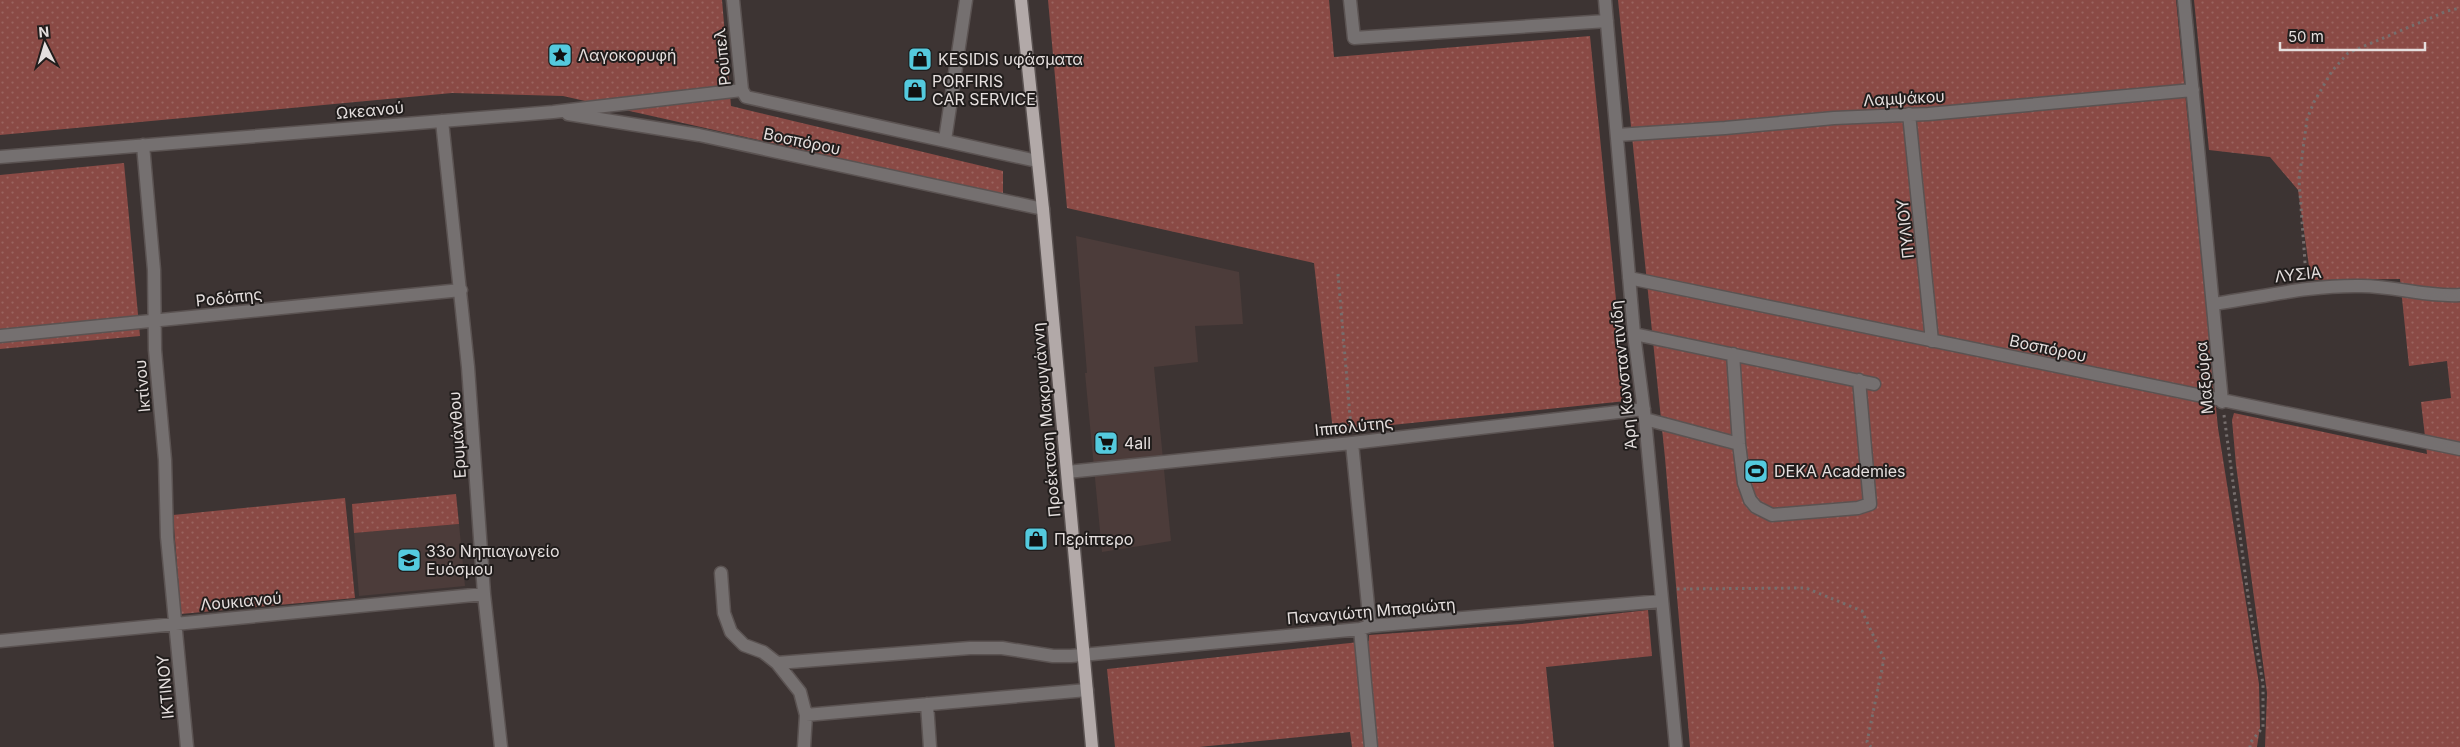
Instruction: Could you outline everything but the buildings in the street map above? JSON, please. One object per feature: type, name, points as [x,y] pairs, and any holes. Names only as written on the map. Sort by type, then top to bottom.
[{"type":"main road","name":"Προέκταση Μακρυγιάννη","points":[[1021,0],[1043,209],[1092,747]]},
{"type":"street","name":"Ρούπελ","points":[[733,0],[742,90],[746,96],[758,100]]},
{"type":"street","points":[[945,140],[966,0]]},
{"type":"street","points":[[1350,0],[1354,38],[1607,20]]},
{"type":"street","name":"Άρη Κωνσταντινίδη","points":[[1605,0],[1634,334],[1644,414],[1676,747]]},
{"type":"street","name":"Μαξούρα","points":[[2184,0],[2222,402]]},
{"type":"street","name":"Ωκεανού","points":[[0,157],[554,112],[742,90]]},
{"type":"street","name":"Λαμψάκου","points":[[1617,135],[1909,114],[2193,90]]},
{"type":"street","name":"Βοσπόρου","points":[[758,100],[1037,161]]},
{"type":"street","name":"Βοσπόρου","points":[[554,112],[699,135],[1043,209]]},
{"type":"street","name":"ΠΥΛΙΟΥ","points":[[1909,114],[1932,341]]},
{"type":"street","name":"Ερυμάνθου","points":[[442,121],[460,290],[484,594],[501,747]]},
{"type":"street","name":"Ικτίνου","points":[[143,145],[154,270],[155,350],[166,469],[167,537],[175,623]]},
{"type":"street","name":"Βοσπόρου","points":[[1629,278],[2460,450]]},
{"type":"street","name":"ΛΥΣΙΑ","points":[[2213,304],[2307,288],[2388,288],[2424,295],[2460,295]]},
{"type":"street","name":"Ροδόπης","points":[[0,336],[460,290]]},
{"type":"street","points":[[1634,334],[1874,384]]},
{"type":"street","points":[[1733,354],[1739,444],[1746,492],[1756,507],[1763,512],[1781,515],[1858,508],[1870,504],[1858,380]]},
{"type":"street","points":[[1644,414],[1739,444]]},
{"type":"street","name":"Ιππολύτης","points":[[1067,472],[1644,414]]},
{"type":"street","points":[[1352,443],[1371,747]]},
{"type":"street","points":[[721,573],[724,613],[731,632],[744,645],[763,652],[778,664],[800,692],[806,715],[804,747]]},
{"type":"street","name":"Λουκιανού","points":[[0,640],[484,594]]},
{"type":"street","name":"Παναγιώτη Μπαριώτη","points":[[778,664],[970,648],[988,648],[1059,657],[1662,595]]},
{"type":"street","name":"ΙΚΤΙΝΟΥ","points":[[175,623],[187,747]]},
{"type":"street","points":[[806,715],[1087,690]]},
{"type":"street","points":[[927,704],[930,747]]},
{"type":"path","points":[[2307,288],[2298,180],[2307,119],[2314,102],[2338,62],[2348,53],[2446,11],[2460,8]]},
{"type":"path","points":[[1338,274],[1352,443]]},
{"type":"path","name":"Μαξούρα","points":[[2222,402],[2249,603],[2263,684],[2263,727],[2250,743],[2250,747]]},
{"type":"path","points":[[1662,595],[1806,588],[1862,611],[1884,660],[1867,742],[1871,747]]},
{"type":"shaded area","points":[[0,0],[722,0],[731,106],[1003,171],[1003,195],[563,96],[452,93],[0,135]]},
{"type":"shaded area","points":[[1048,0],[1329,0],[1334,57],[1590,36],[1626,401],[1333,431],[1314,263],[1067,208]]},
{"type":"shaded area","points":[[1618,0],[2176,0],[2218,428],[2259,684],[2260,727],[2257,747],[1690,747],[1665,458]]},
{"type":"shaded area","points":[[2194,0],[2460,0],[2460,747],[2265,747],[2267,693],[2236,465],[2232,420],[2234,413],[2427,454],[2421,402],[2451,398],[2447,361],[2409,366],[2400,279],[2311,280],[2298,190],[2270,157],[2209,150]]},
{"type":"shaded area","points":[[124,163],[140,336],[0,349],[0,175]]},
{"type":"shaded area","points":[[1076,236],[1239,272],[1243,324],[1195,326],[1198,362],[1154,367],[1171,541],[1102,552],[1085,373],[1087,373]]},
{"type":"shaded area","points":[[456,494],[459,524],[354,533],[352,504]]},
{"type":"shaded area","points":[[345,498],[355,598],[181,614],[173,515]]},
{"type":"shaded area","name":"33ο Νηπιαγωγείο Ευόσμου","points":[[459,524],[465,586],[359,596],[354,533]]},
{"type":"shaded area","points":[[1648,610],[1652,656],[1546,667],[1554,747],[1352,747],[1350,732],[1199,747],[1115,747],[1107,669],[1369,641],[1369,635],[1522,624]]},
{"type":"place","name":"Λαγοκορυφή","points":[[560,55]]},
{"type":"place","name":"KESIDIS υφάσματα","points":[[920,59]]},
{"type":"place","name":"PORFIRIS CAR SERVICE","points":[[915,90]]},
{"type":"place","name":"4all","points":[[1106,443]]},
{"type":"place","name":"DEKA Academies","points":[[1756,471]]},
{"type":"place","name":"Περίπτερο","points":[[1036,539]]},
{"type":"place","name":"33ο Νηπιαγωγείο Ευόσμου","points":[[409,560]]}]
